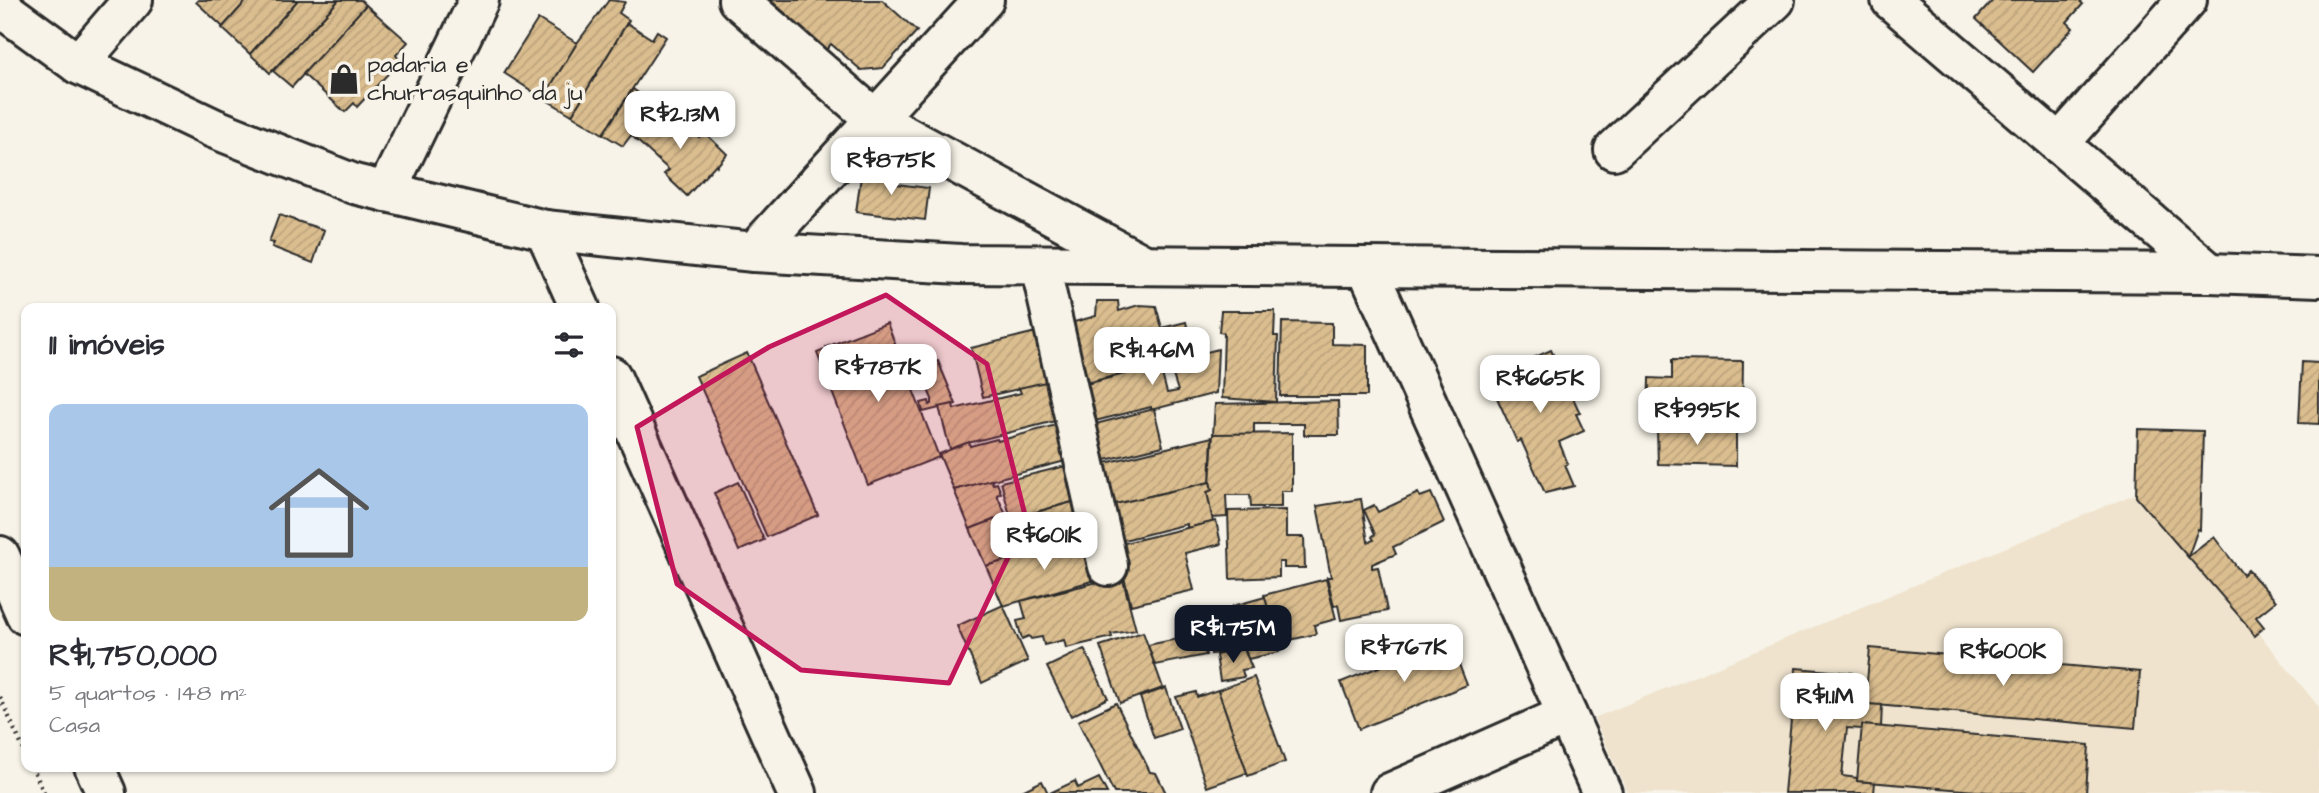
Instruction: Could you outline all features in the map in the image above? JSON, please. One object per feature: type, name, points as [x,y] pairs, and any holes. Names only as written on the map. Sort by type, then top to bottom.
[{"type":"street","points":[[78,64],[133,0]]},
{"type":"street","points":[[386,192],[479,0]]},
{"type":"street","points":[[738,0],[876,120],[1146,265]]},
{"type":"street","points":[[754,252],[984,0]]},
{"type":"street","points":[[1614,150],[1775,0]]},
{"type":"street","points":[[1891,0],[2210,273]]},
{"type":"street","points":[[2059,144],[2187,0]]},
{"type":"street","points":[[0,6],[78,64],[213,128],[354,184],[545,230],[754,252],[961,264],[2319,276]]},
{"type":"street","points":[[545,230],[578,303]]},
{"type":"street","points":[[1040,265],[1108,566]]},
{"type":"street","points":[[1367,268],[1602,793]]},
{"type":"street","points":[[616,387],[797,793]]},
{"type":"street","points":[[0,556],[21,604]]},
{"type":"street","points":[[1390,793],[1567,715]]},
{"type":"street","points":[[97,772],[106,793]]},
{"type":"path","points":[[0,697],[21,744]]},
{"type":"path","points":[[35,772],[44,793]]},
{"type":"highlighted area","points":[[886,295],[987,364],[1026,519],[949,683],[801,670],[677,584],[637,427],[769,347]]},
{"type":"shaded area","points":[[2142,491],[2319,707],[2319,793],[1628,793],[1594,718]]},
{"type":"building","points":[[247,0],[223,27],[196,2]]},
{"type":"building","points":[[247,0],[298,0],[250,54],[222,28]]},
{"type":"building","points":[[298,0],[339,0],[270,73],[250,54]]},
{"type":"building","points":[[339,0],[361,0],[366,5],[292,87],[273,71]]},
{"type":"building","points":[[609,0],[625,2],[619,13],[629,20],[572,115],[543,98],[577,43]]},
{"type":"building","points":[[770,0],[882,0],[917,31],[883,68],[861,70],[831,44],[826,50]]},
{"type":"building","points":[[1993,0],[2078,0],[2083,4],[2067,22],[2073,28],[2033,72],[1976,19]]},
{"type":"building","points":[[366,5],[408,42],[396,55],[400,61],[357,107],[354,103],[345,112],[303,74]]},
{"type":"building","points":[[538,19],[577,43],[543,98],[504,73]]},
{"type":"building","points":[[627,23],[652,39],[657,31],[666,37],[603,134],[572,115]]},
{"type":"building","points":[[633,89],[654,105],[623,146],[603,134]]},
{"type":"building","points":[[672,112],[699,137],[704,132],[727,154],[687,196],[664,174],[669,170],[632,136],[650,116],[659,125]]},
{"type":"building","points":[[862,169],[897,174],[896,184],[929,188],[925,220],[856,212]]},
{"type":"building","points":[[279,215],[324,230],[313,263],[272,247],[274,243],[269,242]]},
{"type":"building","points":[[1097,301],[1118,301],[1119,311],[1139,305],[1156,306],[1162,328],[1186,322],[1194,356],[1082,384],[1067,324],[1096,316]]},
{"type":"building","points":[[1221,311],[1275,311],[1274,336],[1278,336],[1276,402],[1222,398],[1224,333],[1219,332]]},
{"type":"building","points":[[1282,322],[1332,323],[1332,344],[1367,345],[1367,396],[1280,396]]},
{"type":"building","points":[[887,323],[939,457],[868,485],[817,353]]},
{"type":"building","points":[[1036,332],[1049,382],[983,397],[971,348]]},
{"type":"building","points":[[1218,349],[1216,393],[1087,423],[1079,386]],"holes":[[[1172,372],[1178,391],[1167,393],[1162,374]]]},
{"type":"building","points":[[1551,350],[1580,413],[1576,414],[1584,431],[1559,442],[1574,486],[1545,493],[1521,440],[1517,442],[1488,378]]},
{"type":"building","points":[[747,353],[818,515],[767,537],[696,376]]},
{"type":"building","points":[[1672,360],[1743,361],[1742,425],[1648,422],[1649,378],[1672,379]]},
{"type":"building","points":[[938,361],[956,404],[923,412],[921,403],[929,401],[930,405],[932,399],[926,385],[921,387],[919,367]]},
{"type":"building","points":[[2302,362],[2319,363],[2319,424],[2299,423]]},
{"type":"building","points":[[1050,381],[1059,420],[950,449],[939,407],[953,404],[954,409],[1021,393],[1019,388]]},
{"type":"building","points":[[1338,401],[1339,435],[1304,435],[1304,424],[1254,424],[1254,434],[1213,434],[1215,404]]},
{"type":"building","points":[[1154,409],[1163,446],[1097,462],[1088,426]]},
{"type":"building","points":[[1063,423],[1073,459],[954,490],[939,454],[969,442],[970,446],[997,439],[998,441]]},
{"type":"building","points":[[1657,429],[1736,431],[1736,466],[1658,464]]},
{"type":"building","points":[[2138,429],[2203,431],[2200,530],[2198,529],[2188,557],[2136,497]]},
{"type":"building","points":[[1292,433],[1292,491],[1281,491],[1281,507],[1251,507],[1250,495],[1226,495],[1227,517],[1212,518],[1207,492],[1212,490],[1210,482],[1213,434]]},
{"type":"building","points":[[1212,437],[1210,482],[1107,506],[1097,465]]},
{"type":"building","points":[[1070,465],[1079,500],[1011,519],[1001,482]]},
{"type":"building","points":[[991,480],[993,484],[997,483],[1001,493],[997,495],[1006,515],[970,529],[954,490]]},
{"type":"building","points":[[738,482],[764,540],[739,551],[714,493]]},
{"type":"building","points":[[1210,482],[1212,490],[1207,492],[1213,522],[1187,528],[1187,524],[1116,542],[1107,506]]},
{"type":"building","points":[[1418,493],[1420,497],[1431,493],[1444,522],[1393,547],[1396,554],[1372,564],[1372,568],[1378,567],[1387,611],[1341,620],[1338,605],[1334,606],[1327,577],[1331,577],[1317,506],[1361,499],[1368,542],[1374,540],[1372,537],[1375,534],[1364,510],[1374,505],[1378,512]]},
{"type":"building","points":[[1080,500],[1089,537],[986,566],[970,529],[1009,514],[1011,519]],"holes":[[[1010,527],[1014,543],[1008,546],[1002,531]]]},
{"type":"building","points":[[1286,510],[1286,537],[1304,537],[1305,568],[1284,568],[1284,562],[1279,562],[1279,577],[1230,579],[1228,511]]},
{"type":"building","points":[[1216,521],[1221,544],[1185,553],[1194,590],[1131,605],[1116,545]]},
{"type":"building","points":[[1089,537],[1099,579],[1003,606],[986,566]]},
{"type":"building","points":[[2214,537],[2243,575],[2248,570],[2276,601],[2256,617],[2264,627],[2254,636],[2188,557]]},
{"type":"building","points":[[1122,576],[1136,630],[1111,634],[1112,637],[1066,648],[1064,640],[1044,645],[1042,637],[1031,639],[1029,636],[1022,639],[1017,621],[1026,619],[1021,601]]},
{"type":"building","points":[[1326,579],[1336,619],[1314,625],[1316,634],[1277,643],[1264,595]]},
{"type":"building","points":[[1265,597],[1279,652],[1248,659],[1241,635],[1237,632],[1241,632],[1233,606]]},
{"type":"building","points":[[1003,605],[1028,661],[982,683],[957,626]]},
{"type":"building","points":[[1233,624],[1244,649],[1211,654],[1205,629]]},
{"type":"building","points":[[1143,632],[1163,688],[1120,703],[1100,646]]},
{"type":"building","points":[[1202,634],[1206,655],[1155,665],[1148,645]]},
{"type":"building","points":[[1449,639],[1467,685],[1359,729],[1341,682]]},
{"type":"building","points":[[1870,648],[2140,672],[2135,728],[1865,704]]},
{"type":"building","points":[[1084,649],[1108,698],[1071,716],[1047,667]]},
{"type":"building","points":[[1244,649],[1252,668],[1242,670],[1244,677],[1220,681],[1216,655]]},
{"type":"building","points":[[1796,668],[1852,673],[1849,699],[1882,705],[1881,727],[1862,725],[1862,729],[1847,728],[1842,776],[1857,778],[1857,781],[1875,782],[1874,793],[1784,793]]},
{"type":"building","points":[[1254,677],[1285,762],[1248,776],[1218,690]]},
{"type":"building","points":[[1166,688],[1180,729],[1154,738],[1140,697]]},
{"type":"building","points":[[1218,690],[1247,773],[1207,787],[1176,697],[1196,692],[1197,697]]},
{"type":"building","points":[[1116,703],[1150,772],[1156,773],[1166,793],[1114,793],[1078,721]]},
{"type":"building","points":[[1862,725],[2089,745],[2086,793],[1999,793],[1857,781]]},
{"type":"building","points":[[1099,778],[1107,793],[1050,793],[1075,781],[1078,788]]},
{"type":"building","points":[[1042,781],[1048,793],[1018,793]]},
{"type":"place","name":"padaria e churrasquinho da ju","points":[[344,79]]}]
